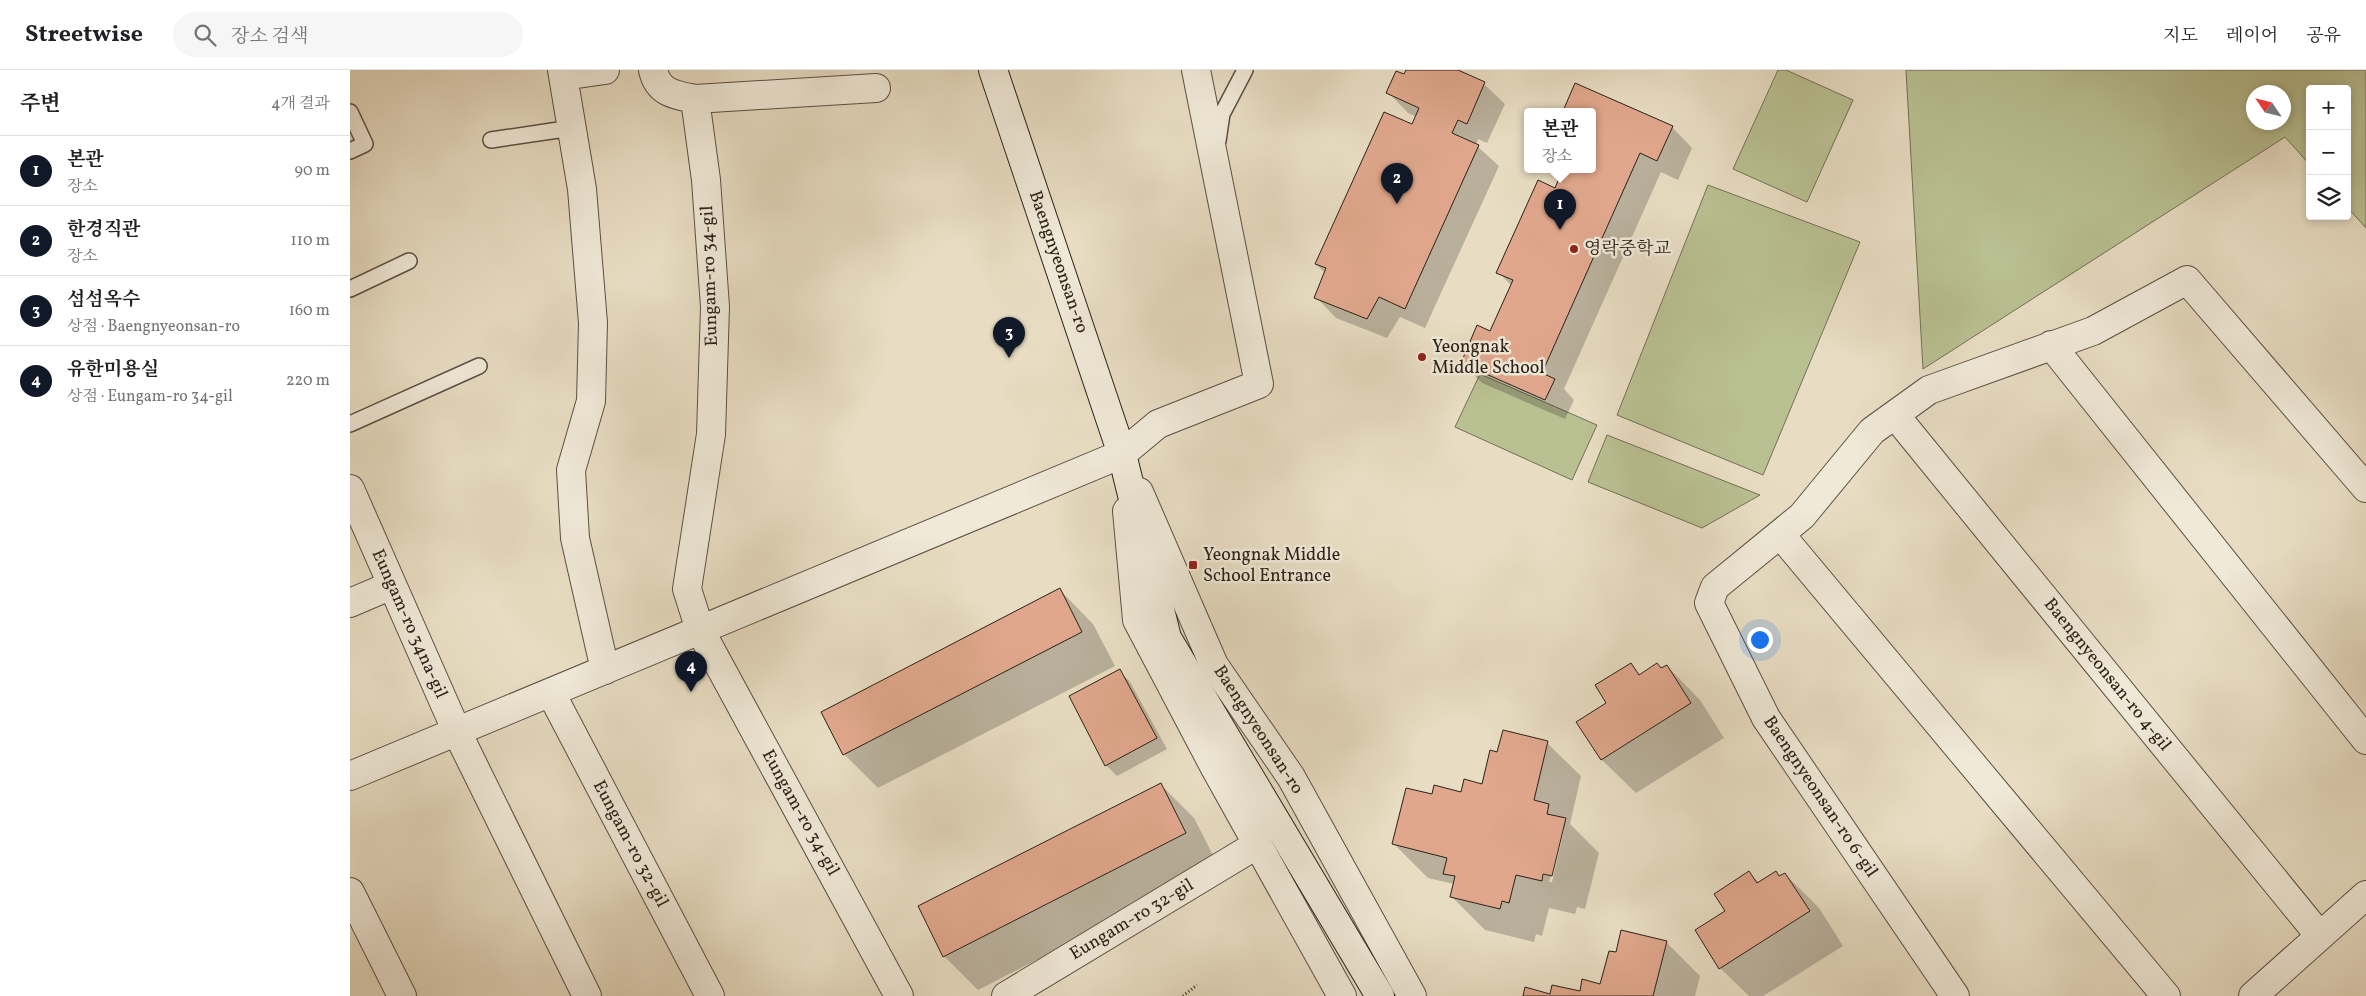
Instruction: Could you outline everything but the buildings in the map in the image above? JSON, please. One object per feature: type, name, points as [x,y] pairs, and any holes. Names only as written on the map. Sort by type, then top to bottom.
[{"type":"street","points":[[604,670],[575,538],[571,470],[591,401],[593,323],[582,188],[563,73],[605,70]]},
{"type":"street","points":[[653,70],[655,80],[671,94],[695,99],[876,88]]},
{"type":"street","name":"Baengnyeonsan-ro","points":[[993,70],[1122,454],[1167,638],[1380,996]]},
{"type":"street","points":[[350,776],[1122,454],[1158,424],[1259,384],[1196,70]]},
{"type":"street","name":"Eungam-ro 34-gil","points":[[695,99],[706,180],[715,307],[711,434],[687,589],[700,630],[899,996]]},
{"type":"street","points":[[2166,996],[1780,534],[1802,516],[1872,431],[1929,390],[2093,331],[2187,280],[2366,488]]},
{"type":"street","points":[[2051,345],[2366,740]]},
{"type":"street","name":"Baengnyeonsan-ro 4-gil","points":[[1894,415],[2320,936]]},
{"type":"street","name":"Baengnyeonsan-ro","points":[[1122,454],[1137,620],[1214,768],[1342,996]]},
{"type":"street","name":"Baengnyeonsan-ro","points":[[1122,454],[1214,665],[1291,777],[1412,996]]},
{"type":"street","name":"Eungam-ro 34na-gil","points":[[350,489],[457,732]]},
{"type":"street","name":"Baengnyeonsan-ro 6-gil","points":[[1780,534],[1715,587],[1709,603],[1766,718],[1955,996]]},
{"type":"street","points":[[350,604],[392,585]]},
{"type":"street","name":"Eungam-ro 32-gil","points":[[550,693],[710,996]]},
{"type":"street","points":[[457,732],[587,996]]},
{"type":"street","name":"Eungam-ro 32-gil","points":[[1006,996],[1258,844]]},
{"type":"street","points":[[350,892],[402,996]]},
{"type":"street","points":[[2253,996],[2366,895]]},
{"type":"lane","points":[[1215,168],[1222,114],[1245,70]]},
{"type":"lane","points":[[350,112],[365,144],[350,151]]},
{"type":"lane","points":[[491,140],[572,128]]},
{"type":"lane","points":[[350,289],[409,261]]},
{"type":"lane","points":[[350,424],[479,366]]},
{"type":"path","points":[[1183,996],[1197,985]]},
{"type":"green space","points":[[1778,70],[1786,70],[1853,100],[1807,202],[1733,169]]},
{"type":"green space","points":[[1906,70],[2366,70],[2366,228],[2351,211],[2351,85],[2306,85],[2306,161],[2285,137],[1923,369]]},
{"type":"green space","points":[[1708,185],[1860,242],[1763,475],[1617,415]]},
{"type":"green space","points":[[1480,374],[1597,425],[1572,480],[1455,427]]},
{"type":"green space","points":[[1607,435],[1760,495],[1702,528],[1588,482]]},
{"type":"place","name":"한경직관","points":[[1397,204]]},
{"type":"place","name":"본관","points":[[1560,230]]},
{"type":"place","name":"영락중학교","points":[[1574,249]]},
{"type":"place","name":"Yeongnak Middle School","points":[[1422,357]]},
{"type":"place","name":"섬섬옥수","points":[[1009,358]]},
{"type":"place","name":"Yeongnak Middle School Entrance","points":[[1193,565]]},
{"type":"place","name":"유한미용실","points":[[691,692]]}]
